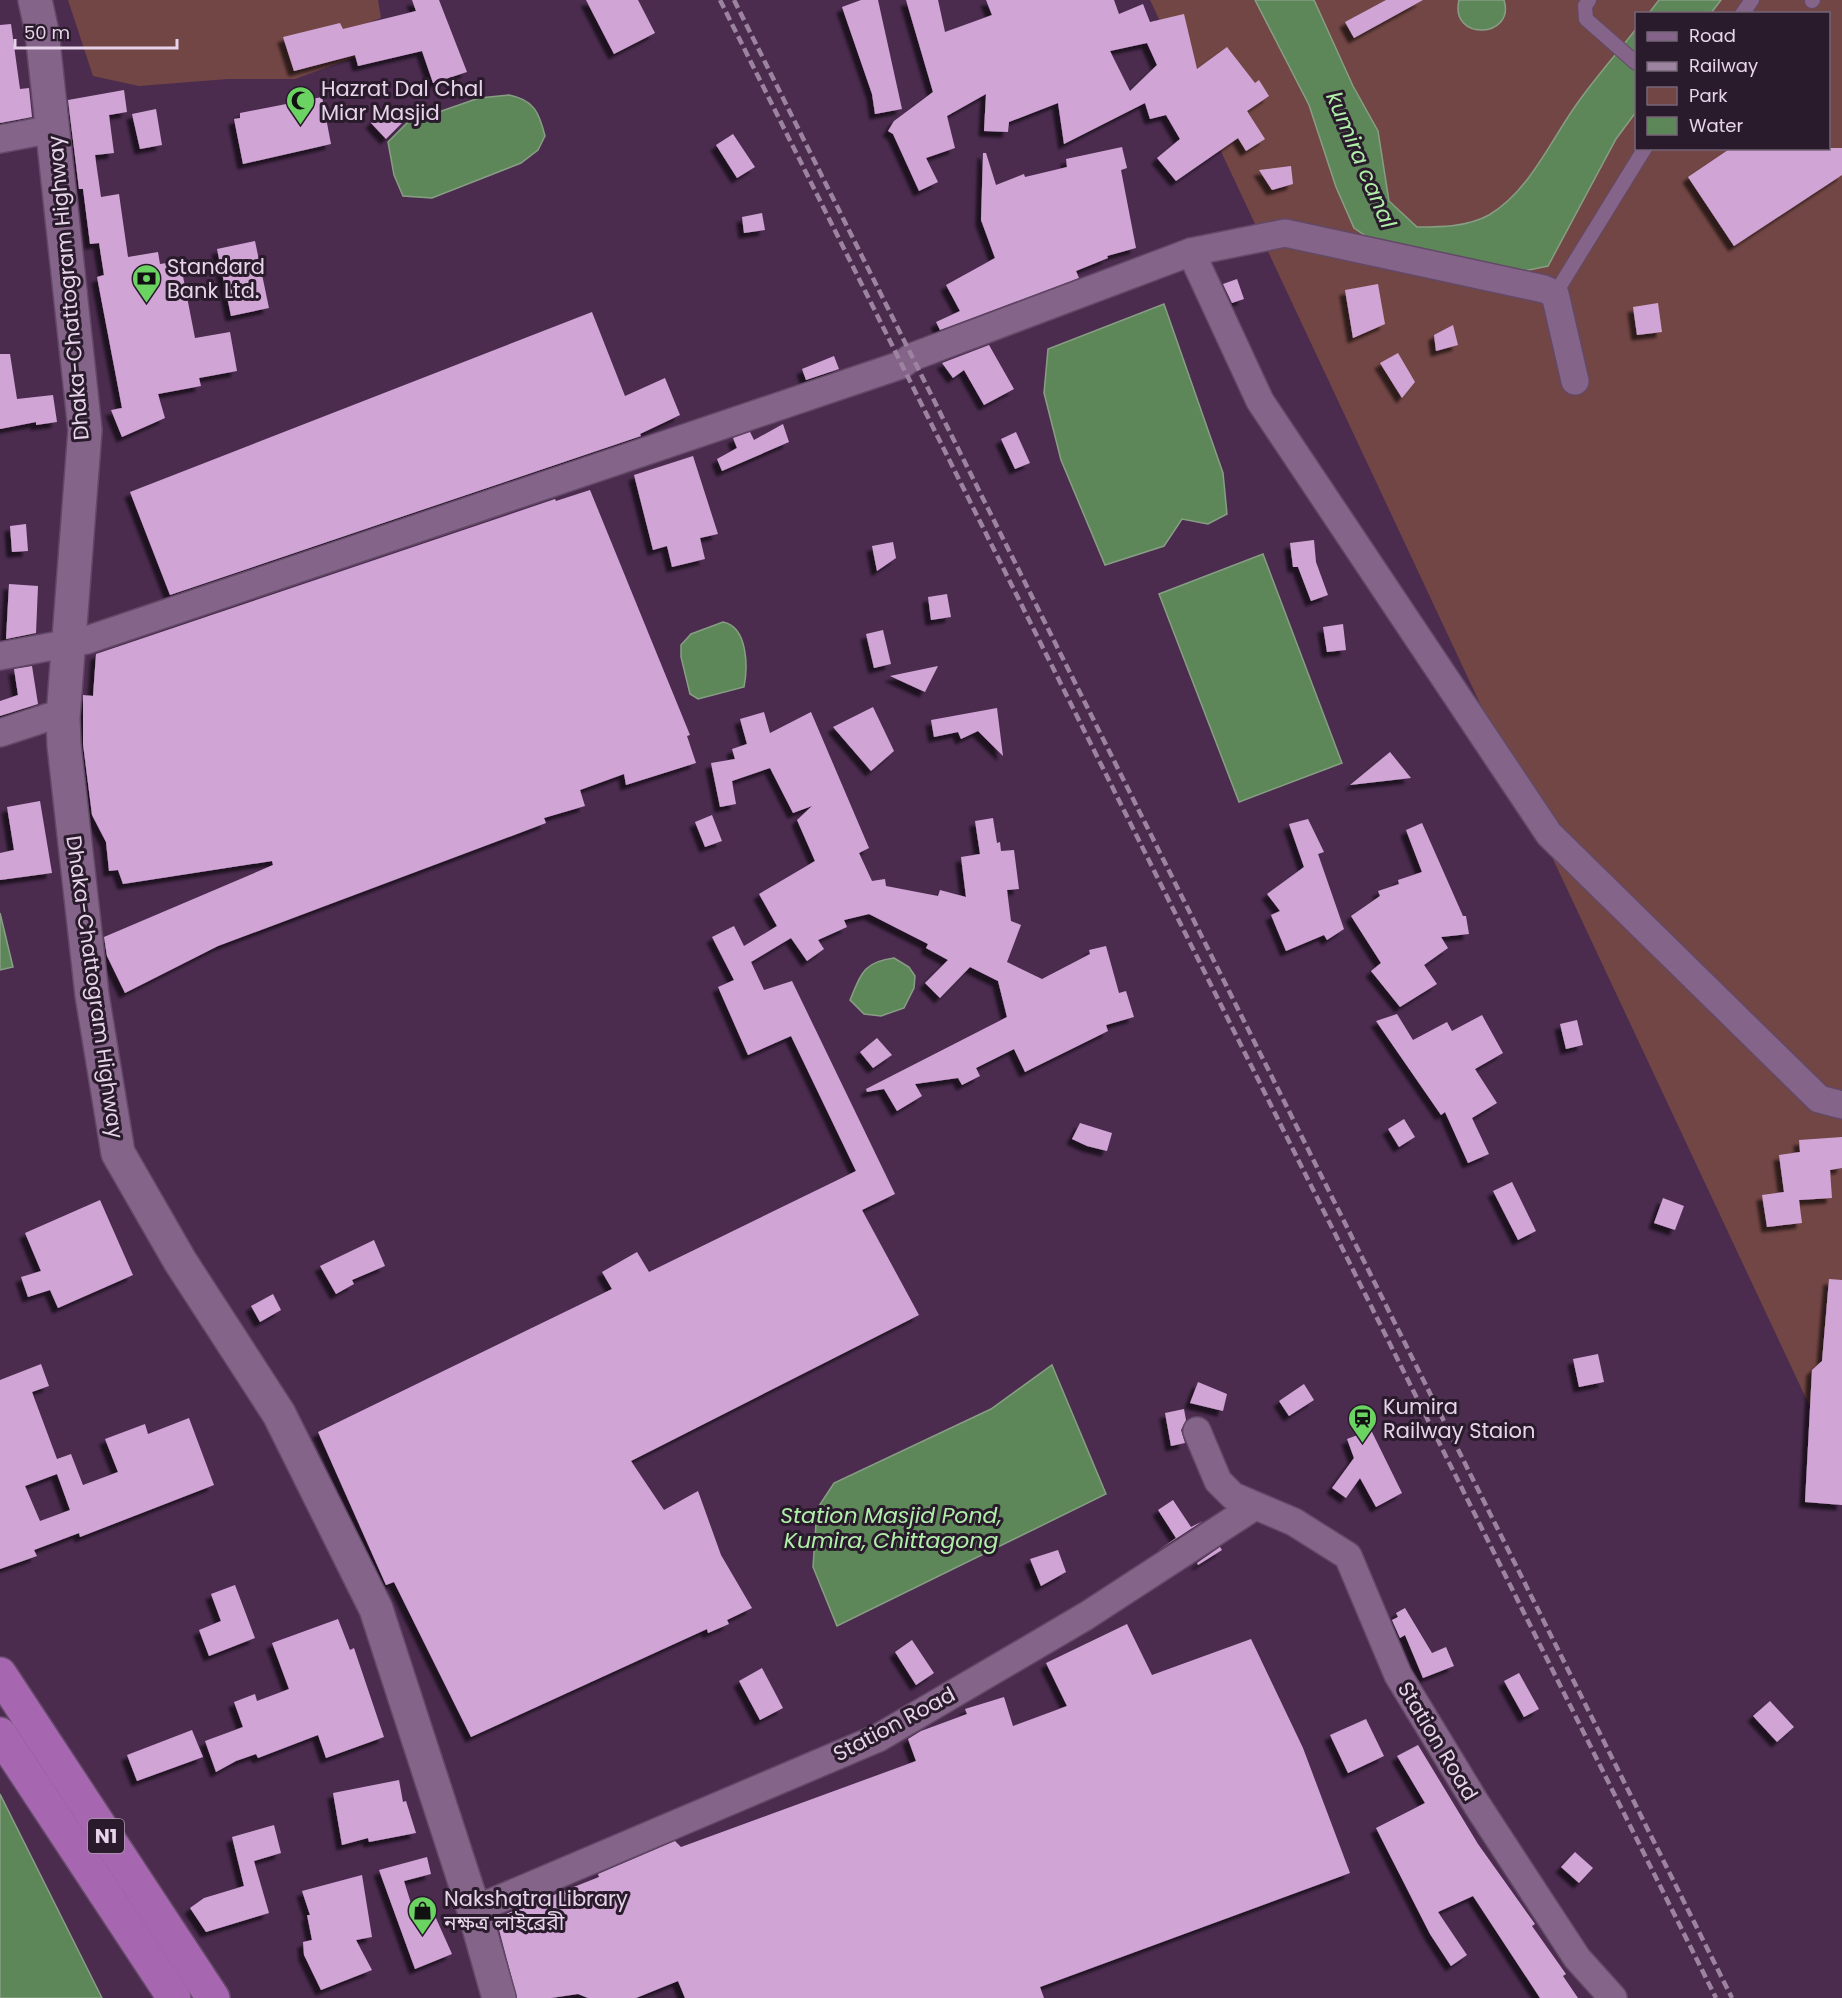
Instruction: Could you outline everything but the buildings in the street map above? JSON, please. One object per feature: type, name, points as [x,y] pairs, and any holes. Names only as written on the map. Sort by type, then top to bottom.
[{"type":"highway","name":"N1","points":[[0,1674],[213,1998]]},
{"type":"highway","name":"N1","points":[[0,1734],[174,1998]]},
{"type":"street","name":"Dhaka-Chattogram Highway","points":[[35,0],[42,32],[85,430],[63,717],[92,995],[118,1153],[180,1261],[279,1414],[376,1610],[474,1910],[499,1998]]},
{"type":"street","points":[[0,139],[52,129]]},
{"type":"street","points":[[0,656],[69,645],[901,365],[912,357],[1191,252],[1285,233],[1544,289],[1555,294],[1575,381]]},
{"type":"street","points":[[1191,252],[1260,401],[1549,834],[1819,1099],[1842,1105]]},
{"type":"street","points":[[0,733],[48,717],[63,717]]},
{"type":"street","name":"Station Road","points":[[1197,1431],[1218,1481],[1233,1496],[1294,1522],[1348,1556],[1398,1675],[1477,1805],[1577,1958],[1614,1998]]},
{"type":"street","name":"Station Road","points":[[474,1910],[878,1738],[1086,1616],[1256,1506]]},
{"type":"lane","points":[[1588,0],[1584,13],[1593,27],[1635,62]]},
{"type":"lane","points":[[1555,294],[1644,150]]},
{"type":"green space","points":[[68,0],[378,0],[381,18],[363,25],[358,56],[295,79],[228,79],[139,86],[93,76]]},
{"type":"green space","points":[[1150,0],[1842,0],[1842,1475]]},
{"type":"water","name":"kumira canal","points":[[1255,0],[1314,0],[1353,86],[1378,131],[1389,201],[1417,227],[1472,222],[1489,215],[1515,194],[1537,166],[1581,98],[1635,30],[1635,113],[1616,139],[1548,266],[1510,274],[1382,247],[1354,228],[1336,187],[1309,105]]},
{"type":"water","points":[[1459,0],[1504,0],[1505,13],[1501,22],[1492,28],[1482,30],[1472,28],[1464,23],[1459,14]]},
{"type":"water","points":[[1659,0],[1721,0],[1712,12],[1650,12]]},
{"type":"water","points":[[509,95],[524,100],[538,114],[545,136],[538,150],[521,163],[432,198],[403,196],[394,175],[388,142],[407,123],[479,98]]},
{"type":"water","points":[[1164,304],[1223,473],[1227,514],[1208,524],[1182,519],[1164,546],[1105,565],[1061,460],[1044,393],[1048,349]]},
{"type":"water","points":[[1263,554],[1342,763],[1239,802],[1159,594]]},
{"type":"water","points":[[723,622],[731,625],[742,639],[746,659],[744,687],[698,699],[690,694],[681,657],[681,645],[691,634]]},
{"type":"water","points":[[0,913],[13,967],[0,970]]},
{"type":"water","points":[[894,958],[909,967],[915,976],[914,988],[904,1008],[881,1016],[864,1014],[850,1000],[861,976],[869,966]]},
{"type":"water","name":"Station Masjid Pond, Kumira, Chittagong","points":[[1052,1365],[1106,1494],[837,1626],[813,1567],[817,1509],[834,1483],[991,1409]]},
{"type":"water","points":[[0,1794],[102,1998],[0,1998]]},
{"type":"railway","points":[[720,0],[1716,1998]]},
{"type":"railway","points":[[734,0],[1732,1998]]},
{"type":"place","name":"Hazrat Dal Chal Miar Masjid","points":[[300,126]]},
{"type":"place","name":"Standard Bank Ltd.","points":[[146,304]]},
{"type":"place","name":"Kumira Railway Staion","points":[[1362,1444]]},
{"type":"place","name":"Nakshatra Library নক্ষত্র লাইব্রেরী","points":[[423,1936]]}]
